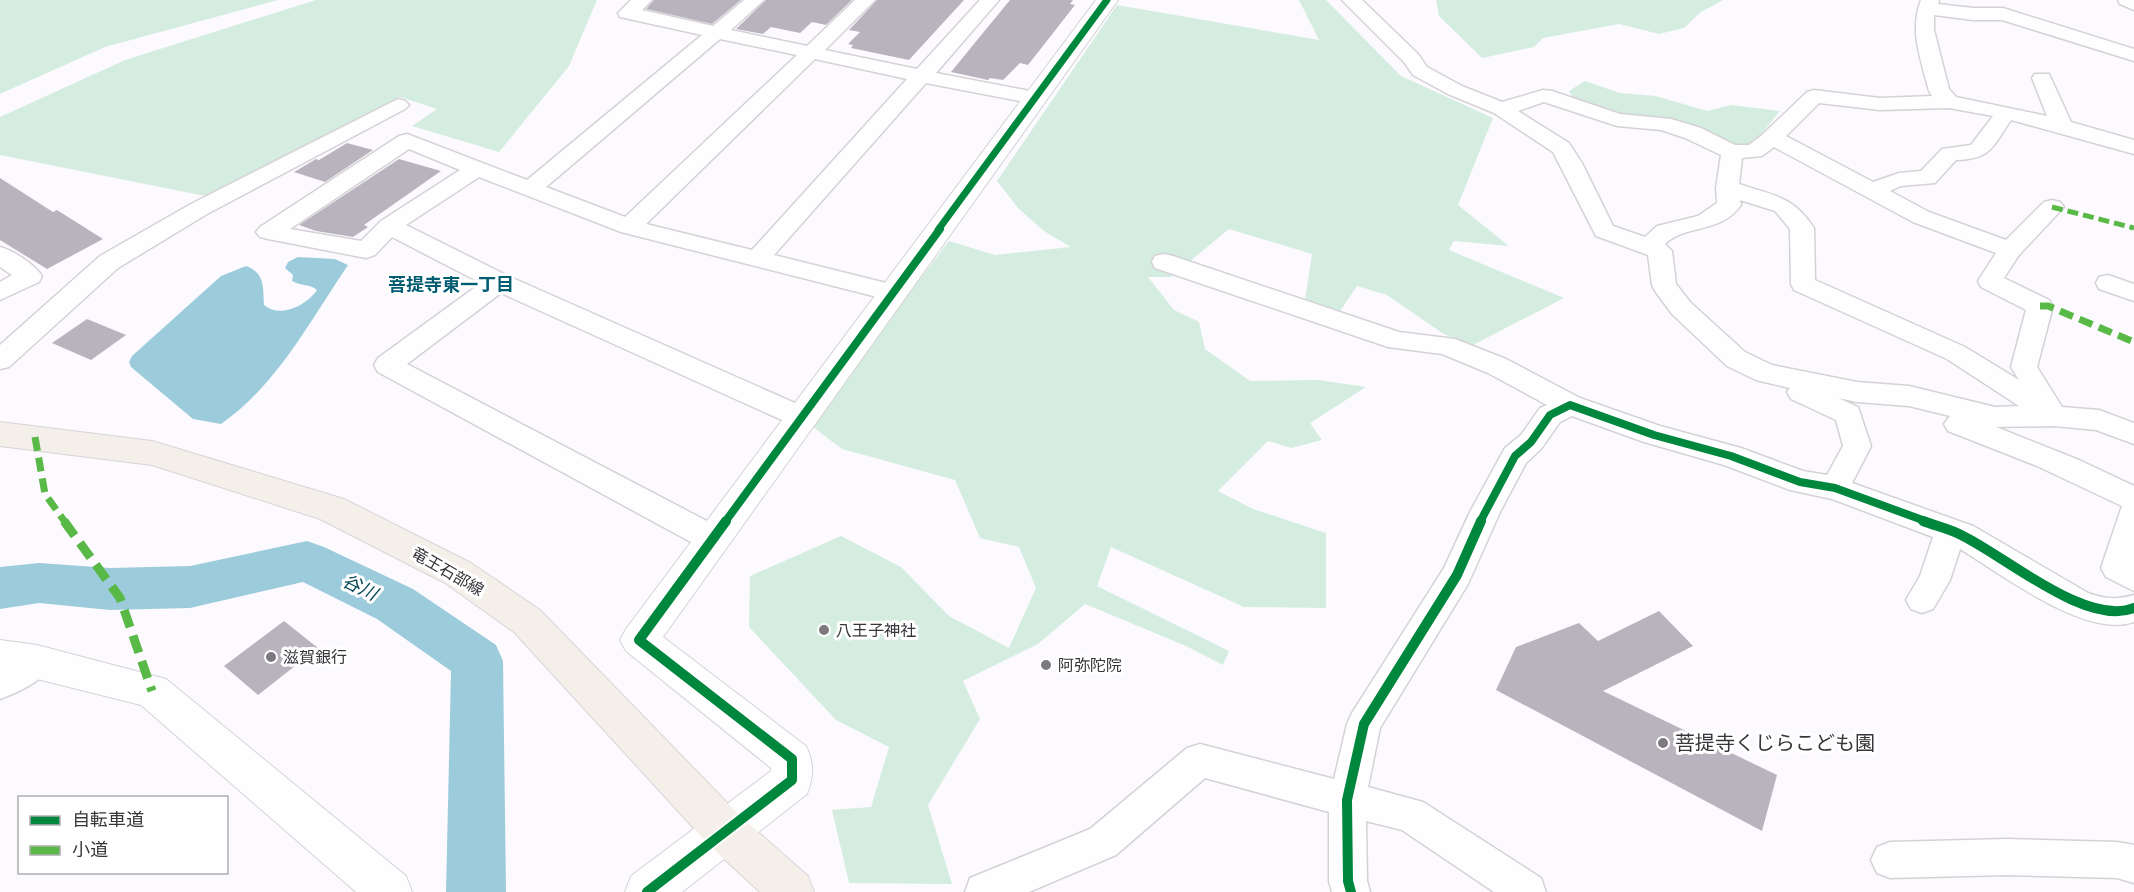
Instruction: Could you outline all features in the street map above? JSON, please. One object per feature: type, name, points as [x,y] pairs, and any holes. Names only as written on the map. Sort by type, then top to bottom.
[{"type":"main road","name":"竜王石部線","points":[[0,434],[152,453],[332,509],[458,573],[527,621],[726,832],[792,892]]},
{"type":"street","points":[[643,0],[627,13],[920,76],[1035,98]]},
{"type":"street","points":[[531,188],[754,0]]},
{"type":"street","points":[[629,227],[866,0]]},
{"type":"street","points":[[757,259],[990,0]]},
{"type":"street","points":[[647,892],[792,780],[792,759],[639,639],[1107,0]]},
{"type":"street","points":[[1351,0],[1411,58],[1420,71],[1455,90],[1501,109],[1561,148],[1571,163],[1604,231],[1660,252],[1664,285],[1681,308],[1736,358],[1766,373],[1857,392],[1909,396],[1995,417],[2054,416],[2098,420],[2134,434]]},
{"type":"street","points":[[2127,0],[2134,4]]},
{"type":"street","points":[[1949,102],[1939,91],[1923,30],[1929,4],[1973,14],[2003,14],[2134,55]]},
{"type":"street","points":[[2042,78],[2062,125]]},
{"type":"street","points":[[1501,109],[1543,96],[1552,97],[1617,120],[1663,123],[1693,133],[1732,152],[1754,151],[1772,137],[1814,96],[1880,104],[1949,102],[2062,125],[2134,147]]},
{"type":"street","points":[[0,360],[109,262],[199,209],[398,105]]},
{"type":"street","points":[[1874,192],[1885,183],[1904,177],[1927,178],[1950,154],[1980,150],[2006,112]]},
{"type":"street","points":[[1772,137],[1921,217],[2010,250]]},
{"type":"street","points":[[478,168],[389,226],[366,250],[268,232],[407,141],[531,188],[629,227],[893,293]]},
{"type":"street","points":[[1649,247],[1665,231],[1706,221],[1729,205],[1726,188],[1732,152]]},
{"type":"street","points":[[1726,188],[1783,206],[1802,228],[1803,284],[1956,353],[2054,416]]},
{"type":"street","points":[[2052,207],[2010,250],[1990,281],[2040,306],[2024,367],[2054,416]]},
{"type":"street","points":[[389,226],[499,282],[803,418]]},
{"type":"street","points":[[0,255],[30,276],[0,292]]},
{"type":"street","points":[[1164,262],[1397,341],[1446,345],[1497,366],[1570,405],[1654,435],[1731,456],[1800,482],[1835,488],[1951,530],[2077,603],[2104,612],[2124,612],[2134,608]]},
{"type":"street","points":[[499,282],[387,365],[713,539]]},
{"type":"street","points":[[2108,283],[2134,293]]},
{"type":"street","points":[[1783,377],[1797,390],[1848,414],[1857,446],[1835,488]]},
{"type":"street","points":[[1848,414],[1867,402],[1903,406],[2034,452],[2098,479],[2134,499]]},
{"type":"street","points":[[1351,892],[1348,881],[1347,800],[1364,724],[1457,575],[1485,512],[1515,456],[1531,442],[1550,415],[1570,405]]},
{"type":"street","points":[[2134,512],[2117,568],[2134,578]]},
{"type":"street","points":[[1922,600],[1934,580],[1951,530]]},
{"type":"street","points":[[0,684],[19,659],[152,691],[387,892]]},
{"type":"street","points":[[984,892],[1103,842],[1200,760],[1347,800],[1410,814],[1527,892]]},
{"type":"street","points":[[1890,860],[2007,857],[2117,860],[2134,864]]},
{"type":"green space","points":[[0,0],[278,0],[105,47],[0,94]]},
{"type":"green space","points":[[316,0],[597,0],[569,66],[499,152],[412,126],[437,109],[400,97],[205,196],[0,155],[0,117],[125,60]]},
{"type":"green space","points":[[1299,0],[1326,0],[1401,76],[1493,118],[1458,205],[1509,246],[1454,241],[1449,250],[1564,298],[1471,346],[1442,333],[1387,295],[1357,286],[1338,314],[1305,300],[1312,254],[1229,229],[1171,277],[1148,277],[1174,310],[1199,322],[1205,349],[1250,381],[1318,380],[1366,387],[1310,423],[1322,440],[1291,448],[1268,441],[1218,491],[1253,509],[1326,533],[1326,608],[1244,607],[1111,547],[1097,586],[1229,651],[1223,665],[1186,646],[1085,604],[1038,644],[963,681],[980,719],[928,805],[952,884],[849,883],[832,810],[871,807],[889,747],[836,720],[749,627],[750,576],[841,536],[901,567],[949,616],[1009,648],[1036,588],[1019,547],[980,538],[955,480],[842,449],[809,424],[949,241],[995,255],[1071,247],[1044,231],[1019,209],[997,181],[1117,5],[1319,40]]},
{"type":"green space","points":[[1436,0],[1723,0],[1701,12],[1684,28],[1659,34],[1619,24],[1543,38],[1534,47],[1482,58],[1439,16]]},
{"type":"green space","points":[[1585,81],[1620,93],[1656,96],[1707,111],[1731,105],[1780,111],[1750,148],[1725,143],[1674,119],[1617,115],[1573,98],[1569,91]]},
{"type":"water","points":[[298,257],[335,259],[348,265],[276,371],[259,391],[221,424],[193,419],[131,367],[129,362],[132,356],[221,276],[246,266],[260,277],[264,305],[270,309],[285,310],[307,301],[317,290],[292,281],[293,275],[285,268],[288,262]]},
{"type":"building","points":[[654,0],[741,0],[712,24],[646,9]]},
{"type":"building","points":[[766,0],[852,0],[826,25],[812,22],[800,33],[771,27],[763,34],[736,29]]},
{"type":"building","points":[[877,0],[964,0],[909,60],[851,48],[853,45],[848,44],[860,32],[849,30]]},
{"type":"building","points":[[1010,0],[1073,0],[1070,4],[1075,5],[1028,65],[1020,63],[1003,80],[990,78],[988,80],[951,72]]},
{"type":"building","points":[[347,143],[373,150],[325,182],[294,172],[316,159],[319,160]]},
{"type":"building","points":[[399,159],[441,171],[364,225],[368,227],[353,237],[316,231],[299,225]]},
{"type":"building","points":[[0,178],[53,212],[57,210],[103,239],[47,269],[0,240]]},
{"type":"building","points":[[87,319],[126,335],[91,360],[52,343]]},
{"type":"building","points":[[1659,611],[1693,646],[1603,691],[1777,775],[1762,831],[1496,690],[1516,647],[1579,623],[1598,641]]},
{"type":"building","name":"滋賀銀行","points":[[284,621],[318,648],[258,695],[224,666]]},
{"type":"waterway","name":"谷川","points":[[0,588],[39,583],[110,589],[190,587],[307,561],[395,604],[477,661],[476,892]]},
{"type":"marked path","points":[[2052,207],[2134,228]]},
{"type":"marked path","points":[[2040,306],[2048,306],[2134,342]]},
{"type":"marked path","points":[[35,437],[45,494],[120,598],[152,691]]},
{"type":"cycle path","points":[[647,892],[792,780],[792,759],[639,640],[1107,0]]},
{"type":"cycle path","points":[[1351,892],[1348,881],[1347,800],[1364,724],[1457,575],[1485,512],[1515,456],[1531,442],[1550,415],[1570,405],[1654,435],[1731,456],[1800,482],[1835,488],[1962,535],[2077,603],[2104,612],[2124,612],[2134,608]]},
{"type":"place","name":"八王子神社","points":[[824,630]]},
{"type":"place","name":"滋賀銀行","points":[[271,657]]},
{"type":"place","name":"阿弥陀院","points":[[1046,665]]},
{"type":"place","name":"菩提寺くじらこども園","points":[[1663,743]]},
{"type":"district","name":"菩提寺東一丁目","points":[[451,284]]}]
